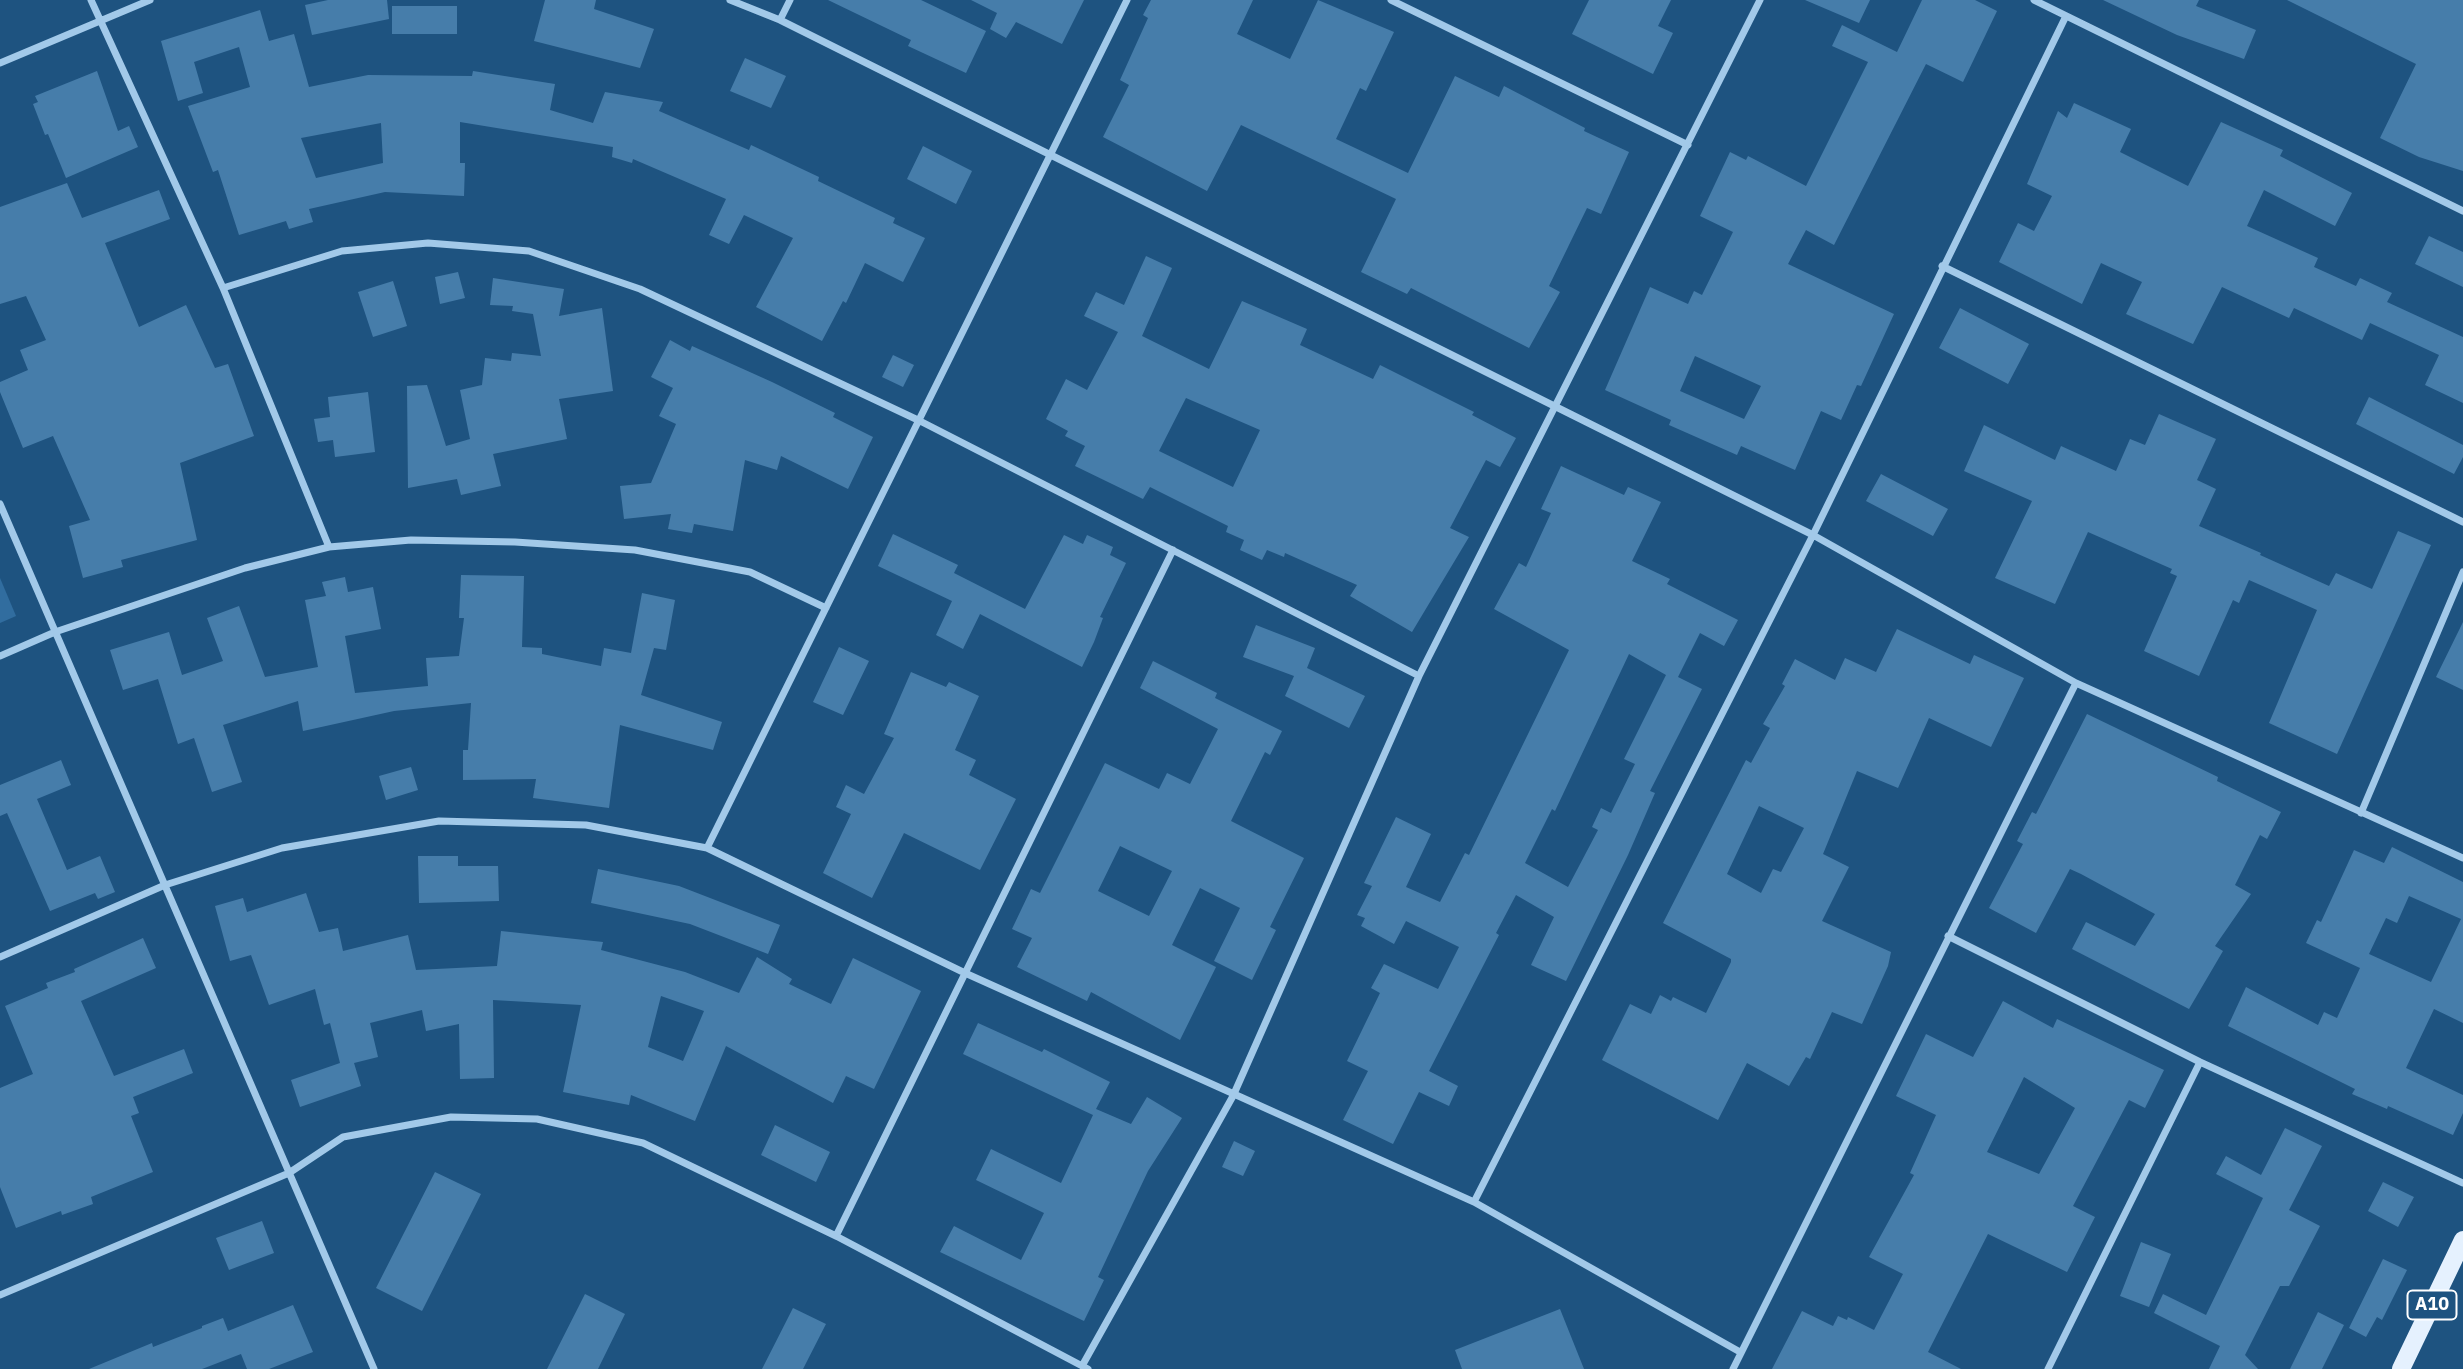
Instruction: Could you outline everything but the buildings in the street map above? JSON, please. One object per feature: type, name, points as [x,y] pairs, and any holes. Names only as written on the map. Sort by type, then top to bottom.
[{"type":"main road","name":"A10","points":[[2401,1369],[2463,1240]]},
{"type":"street","points":[[92,0],[223,288],[329,547]]},
{"type":"street","points":[[0,63],[150,0]]},
{"type":"street","points":[[730,0],[780,20],[1813,535],[2076,683],[2463,858]]},
{"type":"street","points":[[780,20],[790,0]]},
{"type":"street","points":[[707,848],[1127,0]]},
{"type":"street","points":[[1391,0],[1688,145]]},
{"type":"street","points":[[0,1295],[289,1173],[343,1137],[451,1117],[537,1119],[643,1143],[836,1236],[1085,1368],[1233,1096],[1419,676],[1760,0]]},
{"type":"street","points":[[2034,0],[2463,211]]},
{"type":"street","points":[[1474,1202],[1813,535],[2066,16]]},
{"type":"street","points":[[223,288],[342,251],[428,243],[529,251],[640,289],[920,421],[1419,676]]},
{"type":"street","points":[[1942,266],[2463,522]]},
{"type":"street","points":[[0,504],[374,1369]]},
{"type":"street","points":[[0,656],[55,632],[246,568],[329,547],[411,540],[515,542],[635,550],[750,572],[826,608]]},
{"type":"street","points":[[836,1236],[1173,550]]},
{"type":"street","points":[[2361,813],[2463,572]]},
{"type":"street","points":[[1733,1369],[2076,683]]},
{"type":"street","points":[[0,957],[164,885],[282,848],[439,821],[586,825],[707,848],[965,973],[1233,1096],[1474,1202],[1740,1352]]},
{"type":"street","points":[[1948,936],[2200,1062],[2463,1183]]},
{"type":"street","points":[[2048,1369],[2200,1062]]},
{"type":"shaded area","points":[[0,578],[16,616],[0,623]]}]
